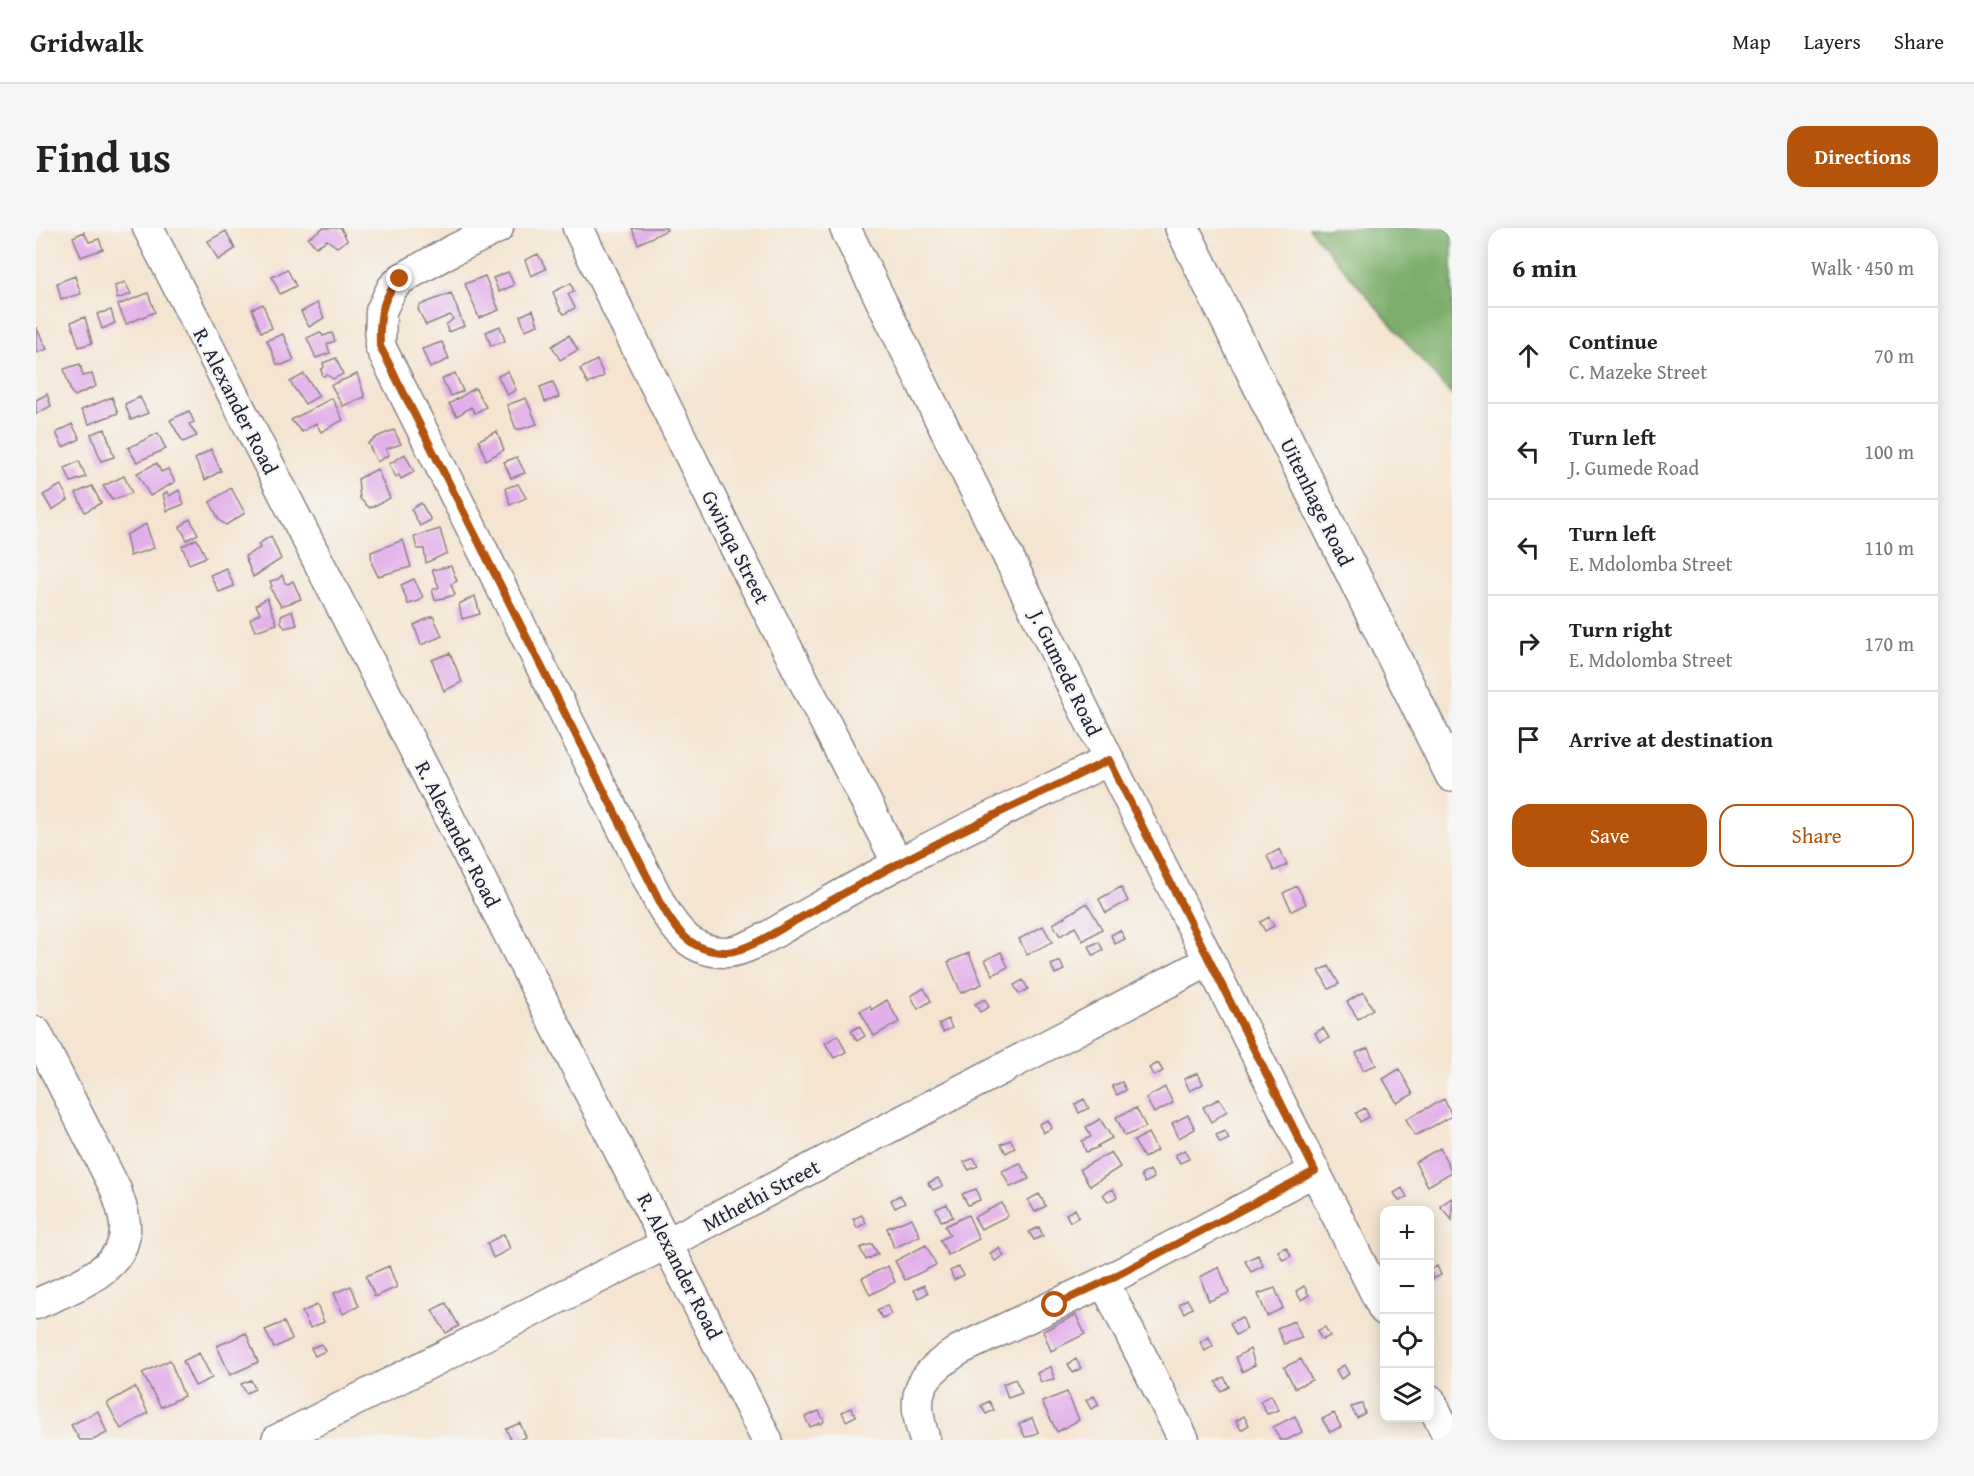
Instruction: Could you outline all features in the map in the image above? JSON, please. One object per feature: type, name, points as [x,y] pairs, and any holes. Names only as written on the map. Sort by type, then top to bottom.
[{"type":"main road","name":"Uitenhage Road","points":[[1182,228],[1452,775]]},
{"type":"street","name":"R. Alexander Road","points":[[148,228],[767,1440]]},
{"type":"street","points":[[498,228],[400,279],[392,288],[381,310],[380,346],[674,928],[700,947],[715,952],[729,952],[768,936],[898,864],[1109,760]]},
{"type":"street","name":"Gwinqa Street","points":[[578,228],[735,547],[898,864]]},
{"type":"street","name":"J. Gumede Road","points":[[845,228],[1380,1302]]},
{"type":"street","name":"Mthethi Street","points":[[277,1440],[668,1243],[1209,961]]},
{"type":"street","points":[[36,1032],[116,1190],[126,1229],[124,1242],[117,1255],[105,1268],[88,1280],[36,1304]]},
{"type":"street","points":[[925,1440],[918,1418],[919,1391],[924,1380],[942,1361],[959,1350],[1104,1282],[1315,1171]]},
{"type":"street","points":[[1104,1282],[1184,1440]]},
{"type":"street","points":[[1434,1408],[1450,1440]]},
{"type":"green space","points":[[1309,228],[1452,228],[1452,396]]},
{"type":"building","points":[[323,228],[341,228],[347,240],[337,247],[327,240],[316,247],[308,238]]},
{"type":"building","points":[[632,228],[666,228],[667,230],[638,244]]},
{"type":"building","points":[[226,231],[235,249],[218,260],[208,241]]},
{"type":"building","points":[[84,232],[89,242],[99,239],[103,249],[81,257],[73,237]]},
{"type":"building","points":[[538,254],[546,269],[531,276],[525,260]]},
{"type":"building","points":[[287,269],[296,286],[280,294],[272,277]]},
{"type":"building","points":[[508,272],[514,285],[499,292],[493,278]]},
{"type":"building","points":[[75,276],[81,294],[61,299],[57,283]]},
{"type":"building","points":[[485,276],[499,310],[479,318],[465,284]]},
{"type":"building","points":[[125,282],[131,294],[117,299],[115,286]]},
{"type":"building","points":[[571,283],[574,292],[568,294],[575,308],[564,314],[553,292]]},
{"type":"building","points":[[148,293],[155,312],[126,324],[118,305]]},
{"type":"building","points":[[451,293],[464,326],[448,332],[446,325],[453,319],[450,315],[426,325],[418,309],[420,305]]},
{"type":"building","points":[[317,303],[324,318],[309,327],[301,312]]},
{"type":"building","points":[[263,304],[272,328],[261,332],[252,309]]},
{"type":"building","points":[[111,310],[115,323],[102,329],[97,314]]},
{"type":"building","points":[[533,310],[538,325],[525,330],[520,316]]},
{"type":"building","points":[[85,317],[92,343],[79,347],[71,322]]},
{"type":"building","points":[[500,326],[505,341],[491,346],[486,332]]},
{"type":"building","points":[[36,327],[47,349],[36,353]]},
{"type":"building","points":[[320,332],[323,336],[332,333],[335,341],[327,344],[330,353],[316,358],[307,338]]},
{"type":"building","points":[[283,334],[294,360],[282,365],[277,364],[267,340]]},
{"type":"building","points":[[569,335],[578,350],[560,360],[552,346]]},
{"type":"building","points":[[442,342],[449,359],[430,368],[422,349]]},
{"type":"building","points":[[336,358],[343,374],[333,379],[327,375],[323,376],[321,370],[324,367],[323,363]]},
{"type":"building","points":[[597,360],[604,376],[588,384],[580,369]]},
{"type":"building","points":[[80,364],[83,376],[92,374],[96,386],[75,396],[71,392],[64,369]]},
{"type":"building","points":[[508,371],[516,390],[507,395],[498,376]]},
{"type":"building","points":[[455,373],[463,391],[451,396],[442,379]]},
{"type":"building","points":[[304,374],[319,396],[305,404],[290,382]]},
{"type":"building","points":[[357,374],[365,397],[343,406],[331,385]]},
{"type":"building","points":[[553,382],[559,397],[545,402],[540,387]]},
{"type":"building","points":[[475,388],[486,407],[475,413],[471,407],[457,416],[449,404]]},
{"type":"building","points":[[47,394],[51,406],[36,414],[36,400]]},
{"type":"building","points":[[112,397],[118,413],[89,424],[81,410]]},
{"type":"building","points":[[140,397],[148,413],[131,420],[125,404]]},
{"type":"building","points":[[332,398],[343,420],[321,432],[316,423],[302,432],[291,420]]},
{"type":"building","points":[[526,398],[537,424],[516,429],[507,405]]},
{"type":"building","points":[[189,411],[194,422],[189,424],[197,436],[183,442],[170,420]]},
{"type":"building","points":[[72,424],[80,439],[63,447],[56,433]]},
{"type":"building","points":[[105,429],[114,457],[101,461],[91,434]]},
{"type":"building","points":[[394,430],[401,444],[386,449],[389,455],[377,462],[368,443]]},
{"type":"building","points":[[497,431],[504,450],[486,460],[479,440]]},
{"type":"building","points":[[158,433],[166,449],[137,462],[128,448]]},
{"type":"building","points":[[211,449],[221,471],[205,480],[195,459]]},
{"type":"building","points":[[405,454],[414,472],[401,479],[399,475],[396,477],[389,464]]},
{"type":"building","points":[[517,457],[525,473],[511,478],[504,462]]},
{"type":"building","points":[[79,461],[86,477],[71,482],[65,468]]},
{"type":"building","points":[[157,463],[161,472],[168,469],[175,482],[150,496],[137,473]]},
{"type":"building","points":[[377,469],[390,498],[370,508],[360,499],[358,479]]},
{"type":"building","points":[[124,476],[132,493],[112,500],[103,486]]},
{"type":"building","points":[[518,484],[526,498],[510,505],[506,488]]},
{"type":"building","points":[[61,485],[68,500],[52,510],[43,495]]},
{"type":"building","points":[[92,486],[101,503],[85,512],[76,493]]},
{"type":"building","points":[[231,488],[245,513],[226,525],[219,520],[210,502]]},
{"type":"building","points":[[179,490],[184,504],[167,511],[163,494],[167,492],[169,496]]},
{"type":"building","points":[[421,503],[431,520],[420,526],[411,509]]},
{"type":"building","points":[[190,519],[198,534],[187,540],[180,527]]},
{"type":"building","points":[[146,524],[154,548],[130,556],[126,535]]},
{"type":"building","points":[[440,529],[447,553],[426,563],[424,549],[417,549],[414,537]]},
{"type":"building","points":[[271,536],[281,559],[253,577],[245,556],[260,548],[258,544]]},
{"type":"building","points":[[197,539],[206,557],[189,564],[182,546]]},
{"type":"building","points":[[403,540],[411,567],[378,576],[372,564],[371,552]]},
{"type":"building","points":[[451,566],[457,581],[451,584],[455,595],[435,600],[432,590],[439,587],[432,570]]},
{"type":"building","points":[[226,568],[234,586],[219,592],[210,575]]},
{"type":"building","points":[[282,575],[285,583],[293,581],[301,599],[281,606],[270,588],[272,586],[270,581]]},
{"type":"building","points":[[414,579],[423,597],[419,601],[408,604],[401,585]]},
{"type":"building","points":[[475,596],[480,614],[462,619],[459,604]]},
{"type":"building","points":[[267,598],[277,624],[255,631],[250,619],[260,613],[256,605]]},
{"type":"building","points":[[292,611],[297,625],[285,628],[281,622],[281,616]]},
{"type":"building","points":[[433,616],[442,636],[421,645],[414,625]]},
{"type":"building","points":[[450,653],[462,682],[444,691],[432,660]]},
{"type":"building","points":[[1280,849],[1287,865],[1274,871],[1267,856]]},
{"type":"building","points":[[1297,886],[1306,904],[1292,911],[1283,893]]},
{"type":"building","points":[[1121,887],[1128,901],[1106,913],[1099,899]]},
{"type":"building","points":[[1087,903],[1102,929],[1083,941],[1075,927],[1060,936],[1053,924]]},
{"type":"building","points":[[1269,917],[1274,926],[1265,931],[1260,922]]},
{"type":"building","points":[[1043,926],[1052,942],[1027,955],[1019,939]]},
{"type":"building","points":[[1120,930],[1125,939],[1115,944],[1111,935]]},
{"type":"building","points":[[1099,942],[1103,950],[1093,955],[1089,946]]},
{"type":"building","points":[[1001,952],[1008,967],[993,975],[985,960]]},
{"type":"building","points":[[969,953],[982,984],[961,993],[948,962]]},
{"type":"building","points":[[1060,961],[1064,970],[1055,974],[1051,965]]},
{"type":"building","points":[[1329,966],[1339,984],[1329,989],[1319,971]]},
{"type":"building","points":[[1023,980],[1028,989],[1019,994],[1014,985]]},
{"type":"building","points":[[924,988],[931,1001],[918,1009],[911,996]]},
{"type":"building","points":[[1363,992],[1373,1009],[1358,1019],[1347,1002]]},
{"type":"building","points":[[985,999],[989,1007],[980,1012],[975,1004]]},
{"type":"building","points":[[887,1000],[899,1022],[874,1036],[860,1011],[870,1006],[871,1010]]},
{"type":"building","points":[[948,1019],[952,1028],[943,1032],[939,1024]]},
{"type":"building","points":[[859,1026],[865,1036],[857,1041],[851,1031]]},
{"type":"building","points":[[1323,1028],[1329,1038],[1320,1042],[1315,1033]]},
{"type":"building","points":[[838,1035],[846,1052],[834,1058],[825,1043]]},
{"type":"building","points":[[1368,1048],[1376,1065],[1363,1070],[1356,1053]]},
{"type":"building","points":[[1158,1063],[1163,1071],[1154,1076],[1149,1068]]},
{"type":"building","points":[[1399,1069],[1413,1094],[1397,1103],[1383,1079]]},
{"type":"building","points":[[1198,1073],[1203,1084],[1190,1091],[1184,1079]]},
{"type":"building","points":[[1122,1082],[1126,1090],[1117,1095],[1112,1086]]},
{"type":"building","points":[[1165,1087],[1173,1103],[1154,1113],[1146,1098]]},
{"type":"building","points":[[1084,1099],[1089,1108],[1079,1113],[1075,1104]]},
{"type":"building","points":[[1219,1099],[1227,1111],[1211,1122],[1203,1107]]},
{"type":"building","points":[[1444,1099],[1452,1116],[1415,1136],[1406,1119]]},
{"type":"building","points":[[1136,1108],[1146,1127],[1125,1136],[1116,1117]]},
{"type":"building","points":[[1365,1108],[1369,1117],[1360,1122],[1356,1113]]},
{"type":"building","points":[[1188,1115],[1195,1129],[1179,1138],[1172,1123]]},
{"type":"building","points":[[1100,1119],[1112,1138],[1086,1152],[1082,1141],[1091,1137],[1086,1127]]},
{"type":"building","points":[[1048,1120],[1052,1128],[1043,1133],[1039,1124]]},
{"type":"building","points":[[1225,1131],[1229,1139],[1220,1143],[1216,1135]]},
{"type":"building","points":[[1148,1133],[1157,1150],[1144,1158],[1134,1141]]},
{"type":"building","points":[[1011,1140],[1015,1148],[1006,1153],[1001,1144]]},
{"type":"building","points":[[1440,1148],[1452,1172],[1428,1186],[1415,1162]]},
{"type":"building","points":[[1185,1150],[1189,1159],[1180,1163],[1175,1155]]},
{"type":"building","points":[[1111,1152],[1120,1167],[1090,1186],[1080,1169]]},
{"type":"building","points":[[974,1158],[978,1166],[969,1170],[964,1162]]},
{"type":"building","points":[[1020,1163],[1029,1179],[1010,1187],[1002,1171]]},
{"type":"building","points":[[1150,1170],[1154,1178],[1145,1183],[1141,1175]]},
{"type":"building","points":[[938,1178],[942,1186],[933,1190],[928,1183]]},
{"type":"building","points":[[1402,1188],[1407,1197],[1399,1201],[1394,1193]]},
{"type":"building","points":[[976,1189],[980,1200],[968,1205],[962,1194]]},
{"type":"building","points":[[1113,1189],[1117,1197],[1108,1202],[1103,1194]]},
{"type":"building","points":[[1039,1194],[1046,1206],[1035,1212],[1028,1200]]},
{"type":"building","points":[[900,1195],[905,1203],[895,1208],[891,1200]]},
{"type":"building","points":[[1452,1198],[1452,1220],[1440,1206]]},
{"type":"building","points":[[1002,1203],[1008,1216],[981,1229],[974,1217]]},
{"type":"building","points":[[947,1204],[953,1217],[941,1221],[936,1209]]},
{"type":"building","points":[[1075,1209],[1079,1217],[1070,1222],[1066,1214]]},
{"type":"building","points":[[862,1215],[866,1223],[857,1228],[853,1219]]},
{"type":"building","points":[[968,1215],[979,1239],[948,1255],[940,1240],[950,1235],[945,1226]]},
{"type":"building","points":[[912,1218],[920,1236],[894,1248],[887,1228]]},
{"type":"building","points":[[1039,1227],[1043,1236],[1034,1240],[1029,1232]]},
{"type":"building","points":[[504,1234],[510,1249],[493,1258],[487,1243]]},
{"type":"building","points":[[872,1244],[878,1254],[866,1260],[860,1248]]},
{"type":"building","points":[[926,1245],[936,1265],[905,1280],[895,1261]]},
{"type":"building","points":[[1286,1247],[1291,1256],[1283,1260],[1278,1251]]},
{"type":"building","points":[[999,1248],[1004,1256],[995,1261],[990,1253]]},
{"type":"building","points":[[1258,1255],[1263,1266],[1251,1272],[1245,1261]]},
{"type":"building","points":[[389,1266],[397,1287],[375,1297],[366,1276]]},
{"type":"building","points":[[888,1266],[895,1282],[870,1295],[862,1278]]},
{"type":"building","points":[[1437,1266],[1441,1275],[1434,1278],[1434,1268]]},
{"type":"building","points":[[959,1267],[964,1275],[954,1280],[950,1271]]},
{"type":"building","points":[[1219,1267],[1229,1293],[1209,1301],[1200,1277]]},
{"type":"building","points":[[924,1285],[928,1293],[919,1298],[914,1290]]},
{"type":"building","points":[[351,1286],[359,1306],[343,1314],[334,1293]]},
{"type":"building","points":[[1304,1286],[1309,1295],[1301,1300],[1296,1291]]},
{"type":"building","points":[[1275,1288],[1283,1308],[1267,1316],[1258,1294]]},
{"type":"building","points":[[1187,1299],[1192,1308],[1184,1313],[1179,1304]]},
{"type":"building","points":[[446,1303],[459,1326],[446,1333],[432,1310]]},
{"type":"building","points":[[317,1305],[324,1322],[310,1328],[302,1312]]},
{"type":"building","points":[[887,1305],[891,1314],[882,1318],[877,1310]]},
{"type":"building","points":[[1076,1315],[1085,1334],[1051,1351],[1043,1331]]},
{"type":"building","points":[[1242,1317],[1247,1329],[1236,1335],[1230,1323]]},
{"type":"building","points":[[1294,1321],[1302,1338],[1284,1344],[1277,1328]]},
{"type":"building","points":[[284,1322],[292,1339],[274,1348],[265,1330]]},
{"type":"building","points":[[1325,1327],[1330,1336],[1322,1340],[1317,1331]]},
{"type":"building","points":[[246,1333],[258,1362],[230,1375],[217,1346]]},
{"type":"building","points":[[1209,1337],[1213,1346],[1205,1351],[1200,1342]]},
{"type":"building","points":[[321,1344],[325,1351],[315,1356],[311,1348]]},
{"type":"building","points":[[1250,1349],[1255,1365],[1242,1372],[1236,1357]]},
{"type":"building","points":[[199,1353],[212,1378],[195,1386],[183,1361]]},
{"type":"building","points":[[1076,1359],[1081,1368],[1073,1373],[1068,1364]]},
{"type":"building","points":[[1301,1359],[1312,1380],[1295,1388],[1284,1367]]},
{"type":"building","points":[[170,1360],[184,1396],[161,1407],[142,1373]]},
{"type":"building","points":[[1344,1365],[1349,1374],[1341,1379],[1336,1370]]},
{"type":"building","points":[[1051,1366],[1054,1379],[1041,1382],[1037,1373]]},
{"type":"building","points":[[1224,1377],[1229,1387],[1221,1391],[1216,1382]]},
{"type":"building","points":[[1015,1379],[1022,1393],[1008,1398],[1003,1384]]},
{"type":"building","points":[[251,1380],[255,1389],[246,1393],[241,1384]]},
{"type":"building","points":[[135,1387],[148,1413],[121,1429],[107,1403]]},
{"type":"building","points":[[1067,1392],[1079,1420],[1057,1432],[1042,1402]]},
{"type":"building","points":[[1271,1395],[1279,1410],[1267,1414],[1260,1401]]},
{"type":"building","points":[[1094,1396],[1099,1405],[1091,1409],[1086,1400]]},
{"type":"building","points":[[989,1401],[994,1410],[986,1414],[981,1406]]},
{"type":"building","points":[[1362,1404],[1365,1413],[1357,1418],[1351,1407]]},
{"type":"building","points":[[851,1408],[856,1416],[846,1421],[842,1412]]},
{"type":"building","points":[[98,1411],[107,1433],[93,1440],[80,1440],[71,1425]]},
{"type":"building","points":[[819,1411],[824,1421],[810,1427],[805,1417]]},
{"type":"building","points":[[1334,1413],[1341,1427],[1330,1432],[1322,1419]]},
{"type":"building","points":[[1244,1416],[1249,1425],[1241,1430],[1236,1421]]},
{"type":"building","points":[[1295,1416],[1302,1432],[1287,1440],[1280,1440],[1273,1427]]},
{"type":"building","points":[[1032,1418],[1038,1432],[1025,1437],[1019,1424]]},
{"type":"building","points":[[520,1423],[526,1437],[511,1440],[506,1429]]},
{"type":"route","points":[[400,279],[392,288],[381,310],[380,346],[661,904],[674,928],[687,939],[715,952],[729,952],[745,947],[898,864],[1109,760],[1315,1171],[1104,1282],[1055,1305]]}]
